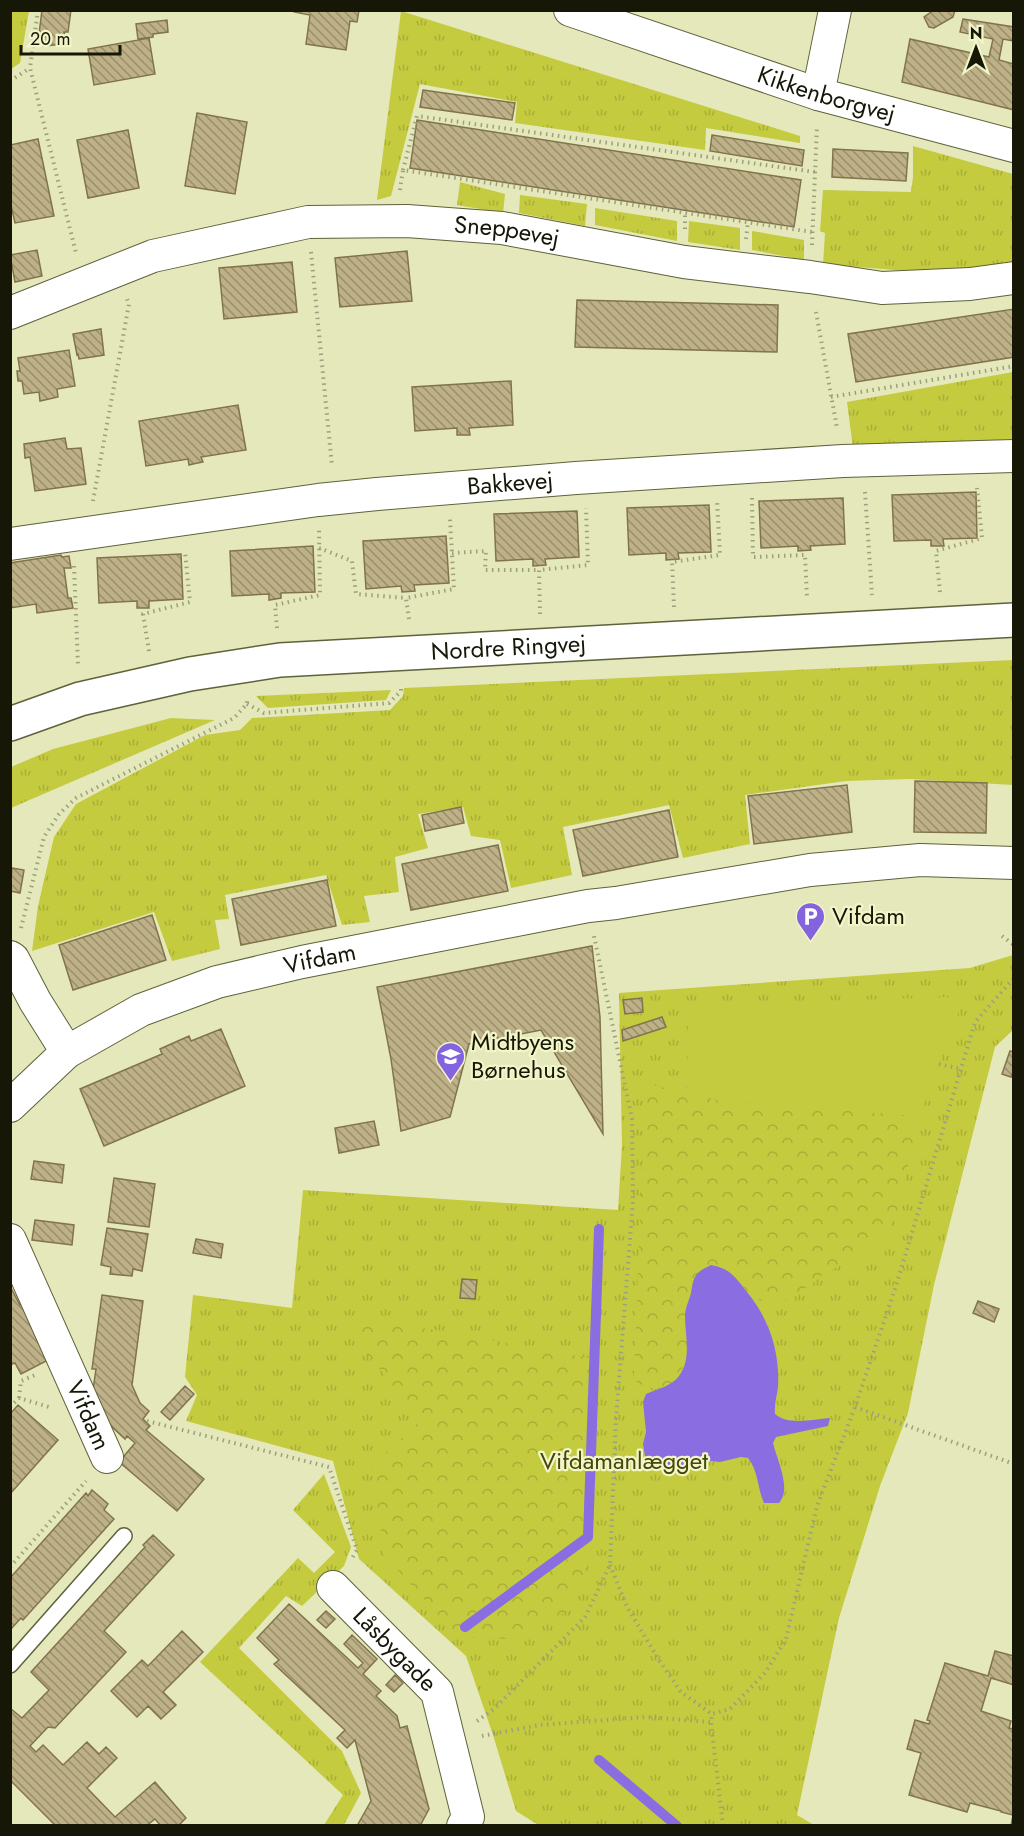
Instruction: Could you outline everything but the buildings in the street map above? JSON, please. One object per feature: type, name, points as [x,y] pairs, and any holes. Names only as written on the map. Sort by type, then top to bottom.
[{"type":"main road","name":"Nordre Ringvej","points":[[10,724],[80,699],[245,664],[280,660],[1014,620]]},
{"type":"street","name":"Kikkenborgvej","points":[[570,10],[646,22],[818,94],[1014,146]]},
{"type":"street","points":[[818,94],[835,10]]},
{"type":"street","name":"Sneppevej","points":[[10,313],[153,256],[308,222],[396,221],[502,228],[684,262],[882,288],[970,284],[1014,278]]},
{"type":"street","name":"Bakkevej","points":[[10,544],[326,499],[448,488],[752,467],[1014,456]]},
{"type":"street","name":"Vifdam","points":[[10,1106],[67,1052],[141,1010],[217,982],[302,962],[588,906],[810,870],[920,860],[1014,863]]},
{"type":"street","points":[[12,958],[34,1001],[67,1052]]},
{"type":"street","name":"Vifdam","points":[[10,1240],[107,1457]]},
{"type":"street","name":"Låsbygade","points":[[333,1587],[437,1692],[468,1817],[463,1826]]},
{"type":"lane","points":[[10,1665],[124,1536]]},
{"type":"path","points":[[38,10],[30,68],[83,283]]},
{"type":"path","points":[[10,81],[30,68]]},
{"type":"path","points":[[396,221],[403,170],[417,116],[815,172]]},
{"type":"path","points":[[403,170],[812,232]]},
{"type":"path","points":[[280,660],[275,605],[320,595],[319,548],[326,499],[308,222]]},
{"type":"path","points":[[80,699],[80,533],[129,303],[116,271]]},
{"type":"path","points":[[831,397],[1014,366]]},
{"type":"path","points":[[944,624],[936,551],[982,538],[974,457]]},
{"type":"path","points":[[863,461],[874,628]]},
{"type":"path","points":[[752,467],[753,557],[805,555],[809,632]]},
{"type":"path","points":[[676,639],[672,562],[720,555],[716,470]]},
{"type":"path","points":[[452,553],[486,551],[485,570],[539,570],[588,565],[585,477]]},
{"type":"path","points":[[319,548],[352,561],[356,594],[406,598],[454,589],[448,488]]},
{"type":"path","points":[[153,682],[142,614],[190,602],[182,519]]},
{"type":"path","points":[[539,570],[542,646]]},
{"type":"path","points":[[247,704],[264,713],[389,703],[401,691],[405,653],[406,598]]},
{"type":"path","points":[[12,958],[44,837],[59,814],[76,798],[234,718],[247,704],[245,664]]},
{"type":"path","points":[[451,1741],[494,1709],[585,1617],[610,1565],[616,1419],[633,1200],[632,1119],[588,906]]},
{"type":"path","points":[[1002,936],[1014,945]]},
{"type":"path","points":[[712,1714],[730,1709],[765,1673],[786,1639],[818,1506],[896,1286],[975,1022],[1014,978]]},
{"type":"path","points":[[939,1064],[961,1069]]},
{"type":"path","points":[[10,1407],[19,1398],[21,1381],[42,1372]]},
{"type":"path","points":[[19,1398],[49,1407]]},
{"type":"path","points":[[855,1407],[1014,1464]]},
{"type":"path","points":[[147,1421],[329,1467],[357,1551],[333,1587]]},
{"type":"path","name":"Vifdam","points":[[10,1567],[107,1457]]},
{"type":"path","points":[[610,1565],[627,1608],[659,1660],[681,1692],[712,1714]]},
{"type":"path","points":[[712,1714],[723,1826]]},
{"type":"path","points":[[451,1741],[539,1725],[646,1717],[711,1722]]},
{"type":"green space","points":[[11,10],[29,11],[20,63],[11,69]]},
{"type":"green space","points":[[401,11],[800,136],[800,143],[706,128],[705,150],[515,123],[517,102],[420,84],[391,196],[377,200]]},
{"type":"green space","points":[[913,146],[1013,174],[1013,266],[930,273],[823,264],[825,233],[820,231],[823,190],[911,192]]},
{"type":"green space","points":[[460,182],[505,194],[503,213],[457,205]]},
{"type":"green space","points":[[520,195],[587,204],[585,226],[519,213]]},
{"type":"green space","points":[[595,208],[677,221],[677,241],[595,225]]},
{"type":"green space","points":[[689,221],[740,228],[740,250],[688,242]]},
{"type":"green space","points":[[752,231],[804,240],[804,260],[752,250]]},
{"type":"green space","points":[[1013,372],[1013,439],[853,448],[847,402]]},
{"type":"green space","points":[[1013,660],[1013,785],[910,779],[846,781],[745,795],[750,844],[683,858],[669,805],[563,827],[572,875],[511,888],[500,840],[471,836],[463,807],[418,814],[428,848],[395,857],[399,892],[364,896],[370,922],[342,925],[326,875],[225,895],[229,919],[215,920],[220,949],[172,961],[154,912],[32,951],[38,906],[54,837],[76,804],[205,735],[240,730],[252,718],[390,710],[403,696],[404,688]]},
{"type":"green space","points":[[391,690],[386,700],[268,708],[256,696]]},
{"type":"green space","points":[[171,718],[215,720],[11,808],[11,767],[53,749]]},
{"type":"green space","name":"Vifdamanlægget","points":[[1013,955],[1013,1030],[995,1047],[934,1285],[908,1413],[880,1486],[839,1618],[797,1815],[814,1825],[540,1826],[516,1811],[466,1656],[359,1559],[333,1461],[186,1421],[197,1395],[185,1377],[193,1295],[292,1308],[303,1190],[618,1210],[622,1145],[619,993],[970,968]]},
{"type":"green space","points":[[947,997],[961,1005],[920,1116],[727,1102],[687,1093],[688,1012],[757,1003]]},
{"type":"green space","points":[[648,1084],[727,1102],[920,1116],[896,1216],[887,1231],[869,1250],[823,1275],[794,1297],[782,1302],[765,1301],[748,1293],[732,1273],[693,1279],[685,1327],[688,1344],[680,1376],[671,1384],[655,1389],[637,1383],[634,1375]]},
{"type":"green space","points":[[361,1317],[594,1359],[593,1530],[583,1578],[566,1612],[513,1639],[458,1637],[384,1555],[372,1466],[417,1424],[390,1381],[363,1350]]},
{"type":"green space","points":[[324,1474],[351,1547],[344,1566],[302,1606],[286,1596],[239,1648],[342,1751],[361,1793],[344,1825],[324,1825],[343,1795],[200,1662],[298,1558],[314,1573],[335,1552],[293,1510]]},
{"type":"shaded area","points":[[711,1265],[728,1271],[736,1278],[755,1302],[767,1324],[777,1361],[778,1387],[775,1414],[780,1418],[794,1421],[830,1418],[828,1426],[776,1437],[773,1443],[784,1482],[783,1497],[779,1503],[764,1503],[752,1463],[748,1458],[711,1461],[678,1469],[652,1466],[645,1456],[643,1444],[646,1432],[643,1402],[646,1394],[672,1382],[683,1369],[687,1355],[686,1307],[696,1276],[701,1270]]},
{"type":"waterway","points":[[465,1627],[588,1537],[599,1229]]},
{"type":"waterway","points":[[599,1760],[677,1826]]},
{"type":"place","name":"Vifdam","points":[[811,942]]},
{"type":"place","name":"Midtbyens Børnehus","points":[[450,1082]]}]
